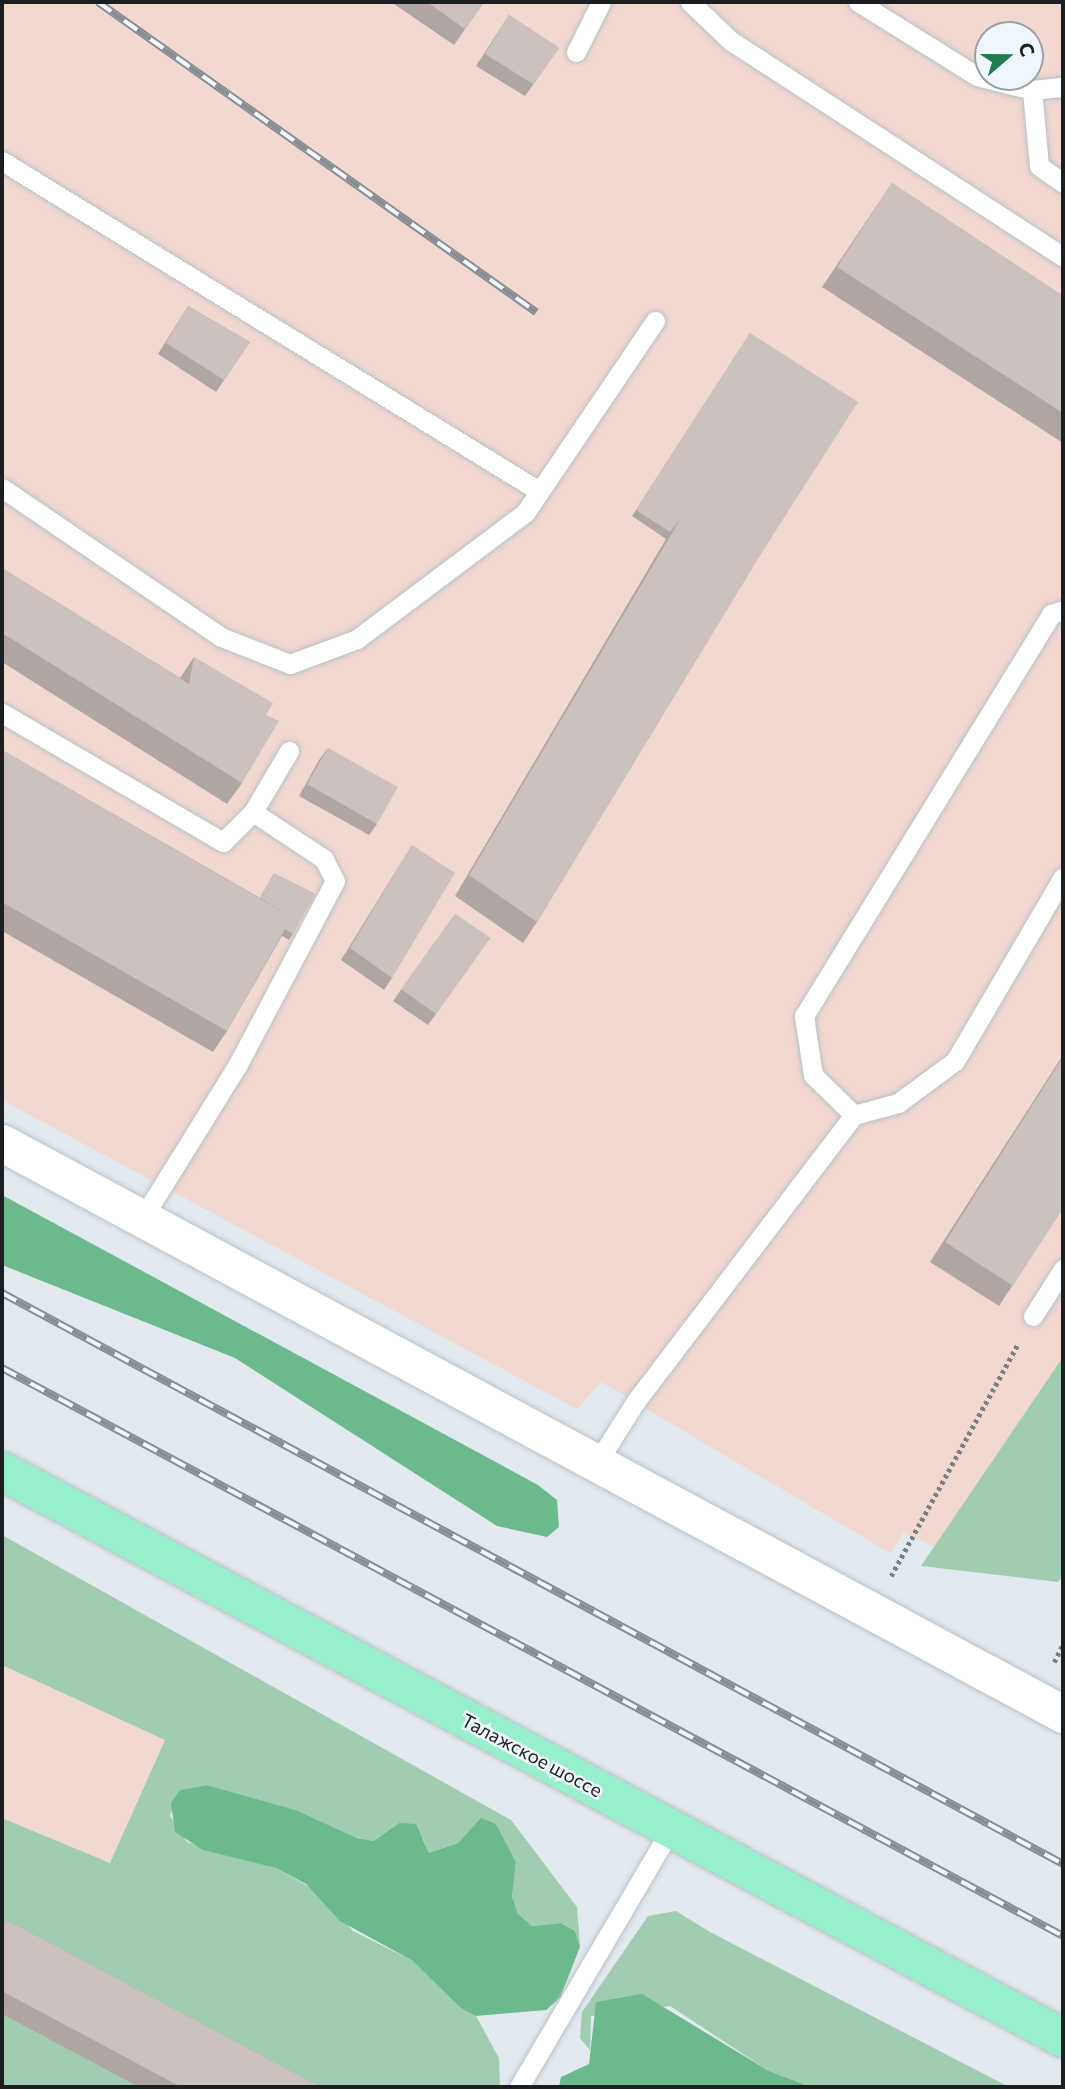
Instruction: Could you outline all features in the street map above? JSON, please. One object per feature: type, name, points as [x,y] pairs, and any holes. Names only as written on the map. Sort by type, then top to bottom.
[{"type":"main road","name":"Талажское шоссе","points":[[2,1471],[1063,2038]]},
{"type":"street","points":[[2,1143],[598,1461],[1063,1714]]},
{"type":"lane","points":[[576,52],[601,2]]},
{"type":"lane","points":[[690,2],[731,41],[1063,257]]},
{"type":"lane","points":[[858,2],[974,74]]},
{"type":"lane","points":[[1044,89],[1063,87]]},
{"type":"lane","points":[[1032,91],[1039,166],[1063,183]]},
{"type":"lane","points":[[2,162],[539,491]]},
{"type":"lane","points":[[2,488],[221,637],[289,664],[357,639],[525,513],[655,321]]},
{"type":"lane","points":[[853,1115],[813,1075],[804,1016],[1051,614],[1063,610]]},
{"type":"lane","points":[[2,713],[210,837],[234,838],[253,812],[289,751]]},
{"type":"lane","points":[[142,1219],[237,1066],[335,881],[324,859],[253,812]]},
{"type":"lane","points":[[598,1461],[636,1401],[853,1115],[898,1103],[955,1061],[1062,882]]},
{"type":"lane","points":[[1032,1316],[1063,1269]]},
{"type":"lane","points":[[519,2087],[671,1829]]},
{"type":"path","points":[[872,1610],[1032,1316]]},
{"type":"shaded area","points":[[2,2],[1063,2],[1063,1565],[953,1556],[904,1532],[890,1553],[601,1382],[577,1409],[2,1100]]},
{"type":"shaded area","points":[[2,1665],[165,1739],[110,1863],[2,1818]]},
{"type":"green space","points":[[2,1195],[538,1485],[557,1500],[559,1527],[547,1537],[497,1526],[235,1358],[2,1265]]},
{"type":"green space","points":[[1063,1357],[1063,1576],[1058,1582],[921,1566]]},
{"type":"green space","points":[[2,1535],[511,1820],[577,1907],[580,1947],[575,1931],[561,1923],[532,1926],[518,1914],[512,1898],[516,1862],[496,1824],[481,1819],[458,1843],[429,1853],[423,1838],[399,1823],[372,1841],[357,1838],[296,1810],[207,1785],[180,1790],[170,1816],[187,1842],[276,1868],[320,1893],[353,1931],[413,1961],[476,2016],[499,2058],[500,2087],[2,2087],[2,1818],[110,1863],[165,1740],[2,1665]]},
{"type":"green space","points":[[207,1785],[296,1810],[357,1838],[373,1841],[399,1823],[416,1824],[429,1853],[458,1843],[481,1818],[496,1824],[516,1862],[512,1897],[518,1914],[532,1926],[561,1923],[575,1931],[580,1947],[560,1998],[546,2010],[476,2016],[461,2008],[413,1961],[340,1921],[306,1884],[276,1868],[203,1850],[175,1832],[171,1803],[180,1790]]},
{"type":"green space","points":[[676,1911],[710,1932],[1009,2087],[811,2087],[769,2071],[670,2006],[591,2016],[590,2050],[580,2038],[582,2012],[648,1916]]},
{"type":"green space","points":[[642,1994],[769,2071],[811,2087],[559,2087],[561,2077],[589,2064],[596,2002]]},
{"type":"building","points":[[427,2],[484,2],[465,29]]},
{"type":"building","points":[[509,15],[559,48],[533,84],[485,54]]},
{"type":"building","points":[[892,183],[1063,296],[1063,413],[837,267]]},
{"type":"building","points":[[188,306],[250,342],[224,380],[166,343]]},
{"type":"building","points":[[750,333],[858,402],[754,565],[681,518],[670,532],[636,510]]},
{"type":"building","points":[[681,518],[754,565],[537,922],[469,875]]},
{"type":"building","points":[[2,568],[189,684],[194,657],[273,703],[266,715],[279,721],[242,783],[2,633]]},
{"type":"building","points":[[328,748],[398,787],[377,824],[307,784]]},
{"type":"building","points":[[2,750],[292,917],[227,1031],[2,902]]},
{"type":"building","points":[[412,845],[455,873],[392,978],[350,948]]},
{"type":"building","points":[[274,873],[316,894],[293,934],[285,929],[292,917],[260,898]]},
{"type":"building","points":[[455,914],[490,938],[436,1014],[401,989]]},
{"type":"building","points":[[1063,1057],[1063,1208],[1013,1286],[945,1242]]},
{"type":"building","points":[[7,1920],[321,2087],[181,2087],[2,1991],[2,1929]]},
{"type":"railway","points":[[98,2],[536,312]]},
{"type":"railway","points":[[2,1293],[1063,1864]]},
{"type":"railway","points":[[2,1368],[1063,1936]]}]
